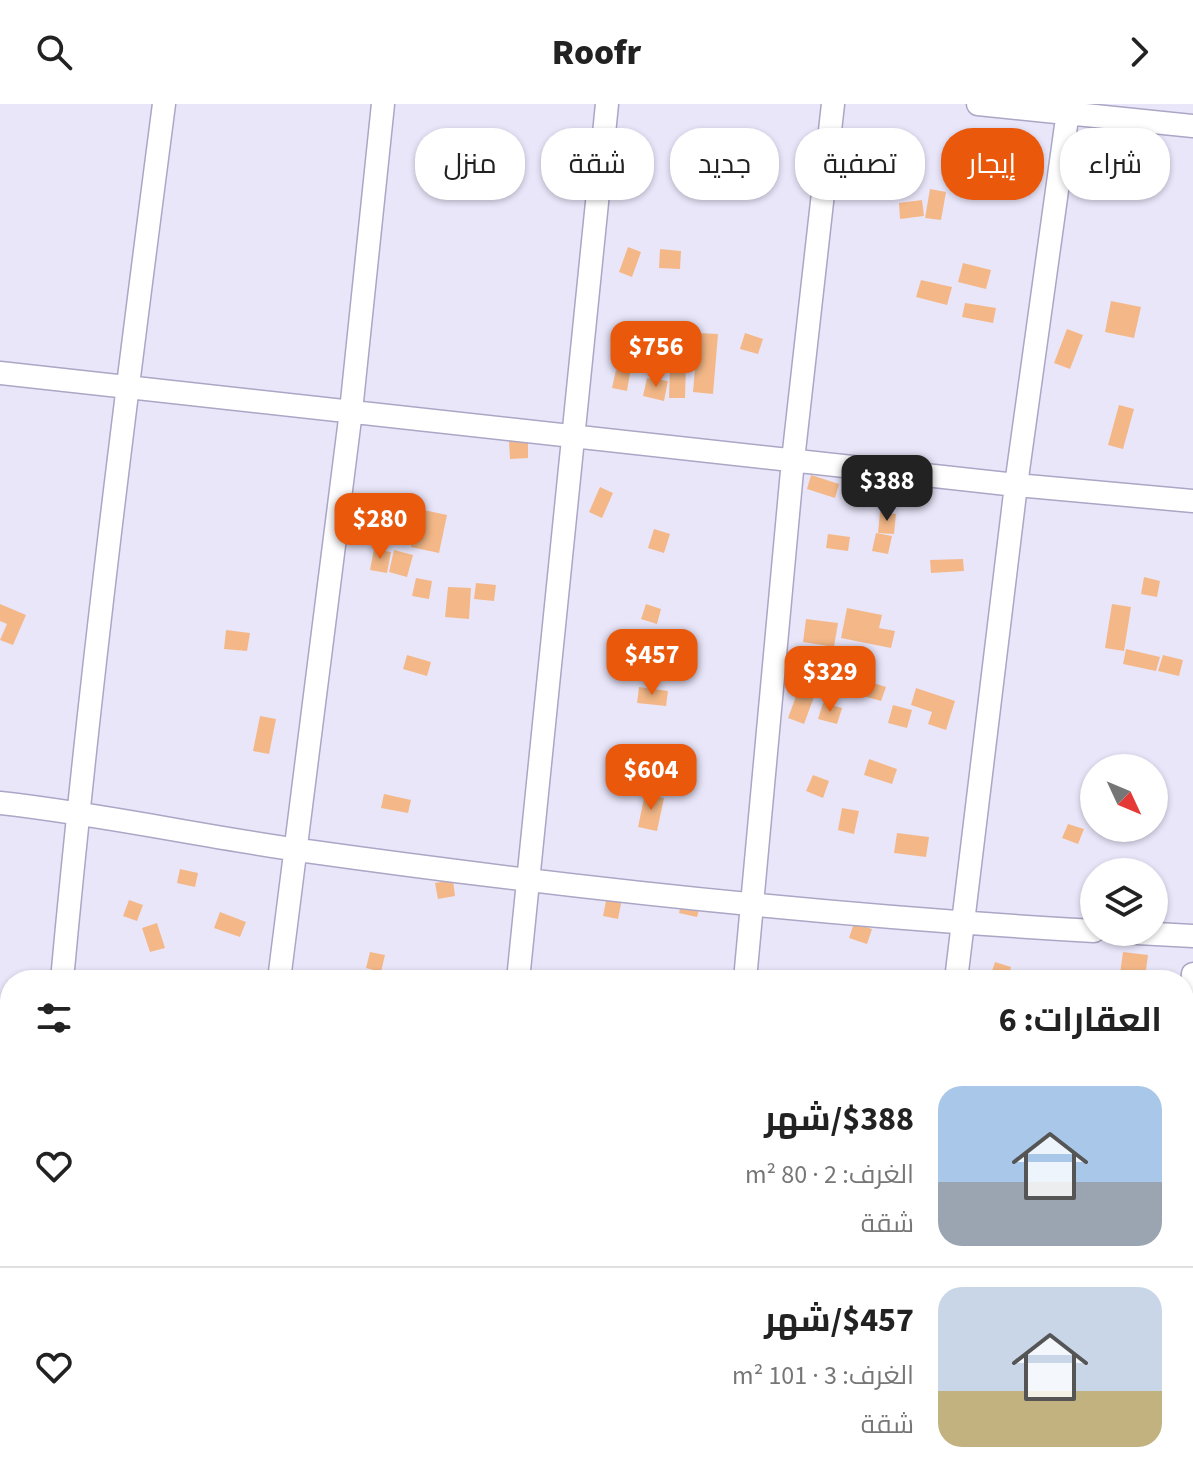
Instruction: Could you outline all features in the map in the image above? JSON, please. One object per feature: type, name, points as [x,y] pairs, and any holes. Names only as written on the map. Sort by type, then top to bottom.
[{"type":"street","points":[[63,970],[77,811],[164,104]]},
{"type":"street","points":[[280,970],[351,411],[383,104]]},
{"type":"street","points":[[519,970],[607,104]]},
{"type":"street","points":[[746,970],[793,460],[833,104]]},
{"type":"street","points":[[978,104],[1068,109],[1193,126]]},
{"type":"street","points":[[957,970],[1016,485],[1068,109]]},
{"type":"street","points":[[0,373],[1016,485],[1193,501]]},
{"type":"street","points":[[0,803],[77,811],[295,849],[526,880],[963,924],[1080,930]]},
{"type":"street","points":[[1168,935],[1193,936]]},
{"type":"building","points":[[930,189],[941,191],[941,200],[945,200],[941,220],[925,218]]},
{"type":"building","points":[[922,200],[924,216],[900,219],[899,203]]},
{"type":"building","points":[[628,247],[641,252],[632,277],[619,272]]},
{"type":"building","points":[[660,249],[681,251],[680,269],[659,268]]},
{"type":"building","points":[[963,263],[991,270],[986,289],[958,282]]},
{"type":"building","points":[[921,280],[952,287],[947,305],[916,297]]},
{"type":"building","points":[[1111,301],[1141,307],[1134,338],[1105,332]]},
{"type":"building","points":[[965,303],[996,308],[993,323],[962,317]]},
{"type":"building","points":[[677,324],[694,331],[683,356],[666,349]]},
{"type":"building","points":[[1067,329],[1083,335],[1070,369],[1054,363]]},
{"type":"building","points":[[698,333],[718,334],[713,394],[693,392]]},
{"type":"building","points":[[745,333],[763,339],[758,354],[740,349]]},
{"type":"building","points":[[670,363],[686,364],[685,398],[669,398]]},
{"type":"building","points":[[616,370],[630,373],[627,391],[612,388]]},
{"type":"building","points":[[647,378],[668,381],[664,401],[643,396]]},
{"type":"building","points":[[1119,405],[1134,409],[1123,449],[1108,445]]},
{"type":"building","points":[[528,440],[528,458],[510,459],[509,441]]},
{"type":"building","points":[[811,475],[839,484],[835,498],[807,489]]},
{"type":"building","points":[[884,478],[901,482],[895,505],[878,500]]},
{"type":"building","points":[[600,487],[613,493],[602,518],[589,512]]},
{"type":"building","points":[[419,509],[447,515],[439,553],[411,547]]},
{"type":"building","points":[[880,512],[896,514],[894,534],[878,533]]},
{"type":"building","points":[[654,529],[670,534],[664,553],[648,548]]},
{"type":"building","points":[[876,533],[892,536],[888,554],[872,551]]},
{"type":"building","points":[[828,534],[850,537],[848,551],[826,548]]},
{"type":"building","points":[[374,549],[391,552],[387,573],[370,570]]},
{"type":"building","points":[[394,550],[413,555],[407,577],[389,572]]},
{"type":"building","points":[[963,559],[964,571],[931,573],[930,560]]},
{"type":"building","points":[[1144,577],[1160,581],[1157,597],[1141,594]]},
{"type":"building","points":[[416,578],[432,581],[429,599],[412,596]]},
{"type":"building","points":[[476,583],[496,585],[494,601],[474,599]]},
{"type":"building","points":[[448,587],[471,588],[469,619],[445,617]]},
{"type":"building","points":[[0,604],[26,615],[13,645],[0,640],[7,624],[0,621]]},
{"type":"building","points":[[646,604],[661,609],[657,624],[641,619]]},
{"type":"building","points":[[1112,604],[1131,607],[1124,651],[1105,648]]},
{"type":"building","points":[[847,608],[882,615],[879,628],[895,631],[891,648],[841,638]]},
{"type":"building","points":[[806,619],[838,623],[834,647],[803,642]]},
{"type":"building","points":[[226,630],[250,633],[247,651],[224,649]]},
{"type":"building","points":[[661,640],[678,643],[675,660],[658,656]]},
{"type":"building","points":[[1126,649],[1160,657],[1156,671],[1123,664]]},
{"type":"building","points":[[407,655],[431,662],[427,676],[403,669]]},
{"type":"building","points":[[1163,655],[1183,660],[1179,676],[1158,671]]},
{"type":"building","points":[[861,679],[886,687],[881,701],[856,694]]},
{"type":"building","points":[[802,680],[818,686],[804,724],[788,718]]},
{"type":"building","points":[[639,687],[668,691],[666,706],[637,703]]},
{"type":"building","points":[[916,688],[955,701],[946,730],[928,724],[932,712],[911,705]]},
{"type":"building","points":[[823,703],[842,708],[837,724],[818,719]]},
{"type":"building","points":[[893,705],[912,710],[907,728],[888,723]]},
{"type":"building","points":[[260,716],[276,719],[269,754],[253,751]]},
{"type":"building","points":[[626,749],[641,749],[641,777],[625,777]]},
{"type":"building","points":[[652,759],[668,761],[665,780],[649,778]]},
{"type":"building","points":[[869,759],[897,769],[892,784],[864,775]]},
{"type":"building","points":[[813,775],[829,781],[823,798],[806,791]]},
{"type":"building","points":[[384,794],[411,800],[408,813],[381,808]]},
{"type":"building","points":[[645,794],[664,798],[657,831],[638,827]]},
{"type":"building","points":[[842,808],[859,811],[854,834],[838,830]]},
{"type":"building","points":[[1068,824],[1080,828],[1078,844],[1062,838]]},
{"type":"building","points":[[897,833],[929,837],[926,857],[894,853]]},
{"type":"building","points":[[180,869],[198,873],[195,887],[177,883]]},
{"type":"building","points":[[453,880],[455,896],[438,899],[435,883]]},
{"type":"building","points":[[608,891],[623,894],[618,919],[603,916]]},
{"type":"building","points":[[683,897],[701,902],[697,917],[679,913]]},
{"type":"building","points":[[129,900],[143,905],[137,921],[123,916]]},
{"type":"building","points":[[220,912],[246,922],[240,937],[214,928]]},
{"type":"building","points":[[157,923],[165,948],[150,952],[142,928]]},
{"type":"building","points":[[854,923],[872,929],[867,944],[849,938]]},
{"type":"building","points":[[370,952],[385,955],[381,970],[366,968]]},
{"type":"building","points":[[1123,952],[1148,955],[1146,970],[1121,970]]},
{"type":"building","points":[[995,962],[1011,967],[1010,970],[992,970]]}]
